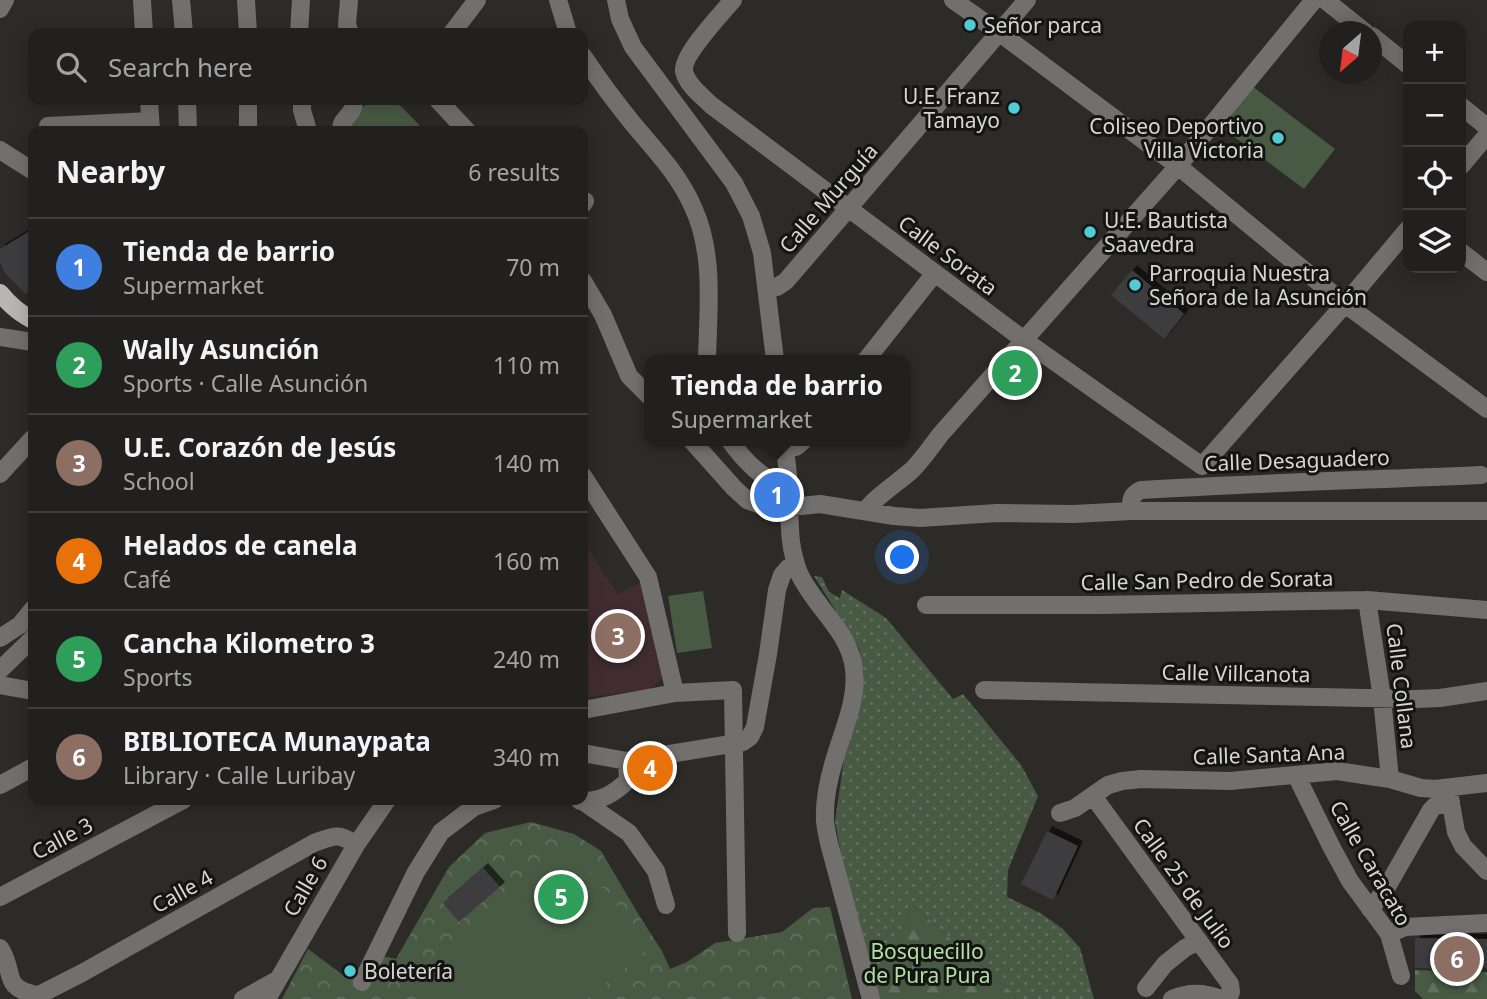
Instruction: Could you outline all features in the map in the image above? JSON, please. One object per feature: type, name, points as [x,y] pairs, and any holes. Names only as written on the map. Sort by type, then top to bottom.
[{"type":"main road","points":[[3,297],[28,307]]},
{"type":"main road","points":[[3,297],[28,318]]},
{"type":"street","points":[[0,9],[5,0]]},
{"type":"street","points":[[142,0],[144,28]]},
{"type":"street","points":[[181,0],[184,28]]},
{"type":"street","points":[[246,0],[248,28]]},
{"type":"street","points":[[299,28],[301,0]]},
{"type":"street","points":[[348,28],[349,0]]},
{"type":"street","points":[[456,28],[477,0]]},
{"type":"street","points":[[548,0],[565,27]]},
{"type":"street","points":[[558,0],[565,27]]},
{"type":"street","points":[[616,0],[620,19],[633,47],[744,200],[762,253],[774,355]]},
{"type":"street","name":"Calle Sorata","points":[[733,0],[690,52],[684,64],[684,73],[690,84],[710,105],[1024,340],[1202,466],[1345,304]]},
{"type":"street","points":[[953,0],[1178,166],[1345,304],[1487,409]]},
{"type":"street","name":"Calle Murguía","points":[[767,288],[777,287],[786,281],[1027,0]]},
{"type":"street","points":[[866,511],[869,503],[914,468],[940,435],[1178,166],[1314,0]]},
{"type":"street","points":[[1325,0],[1351,21]]},
{"type":"street","points":[[1382,45],[1403,61]]},
{"type":"street","points":[[588,63],[610,95],[669,165],[694,207],[706,254],[710,308],[707,355]]},
{"type":"street","points":[[48,126],[151,126],[149,105]]},
{"type":"street","points":[[187,105],[187,126]]},
{"type":"street","points":[[248,105],[248,126]]},
{"type":"street","points":[[302,105],[307,126]]},
{"type":"street","points":[[341,126],[354,105]]},
{"type":"street","points":[[443,105],[462,126]]},
{"type":"street","points":[[1466,110],[1487,127]]},
{"type":"street","points":[[1466,160],[1487,135]]},
{"type":"street","points":[[0,150],[28,168]]},
{"type":"street","points":[[1345,304],[1403,235]]},
{"type":"street","points":[[1466,256],[1487,272]]},
{"type":"street","points":[[870,355],[935,273]]},
{"type":"street","points":[[588,290],[603,315],[629,376],[644,391]]},
{"type":"street","points":[[0,337],[28,341]]},
{"type":"street","points":[[3,469],[28,443]]},
{"type":"street","points":[[696,446],[747,500],[772,509],[820,504],[920,518],[996,513],[1487,511]]},
{"type":"street","points":[[734,446],[751,467],[764,477],[789,488]]},
{"type":"street","points":[[785,446],[791,549],[807,588],[836,626],[852,658],[855,685],[832,773],[825,824],[871,999]]},
{"type":"street","name":"Calle Desaguadero","points":[[1131,512],[1131,497],[1140,490],[1485,475]]},
{"type":"street","points":[[588,484],[648,577],[675,693]]},
{"type":"street","points":[[588,753],[627,761],[743,743],[750,737],[755,727],[768,654],[776,590],[782,575],[796,564]]},
{"type":"street","name":"Calle San Pedro de Sorata","points":[[926,605],[1367,600],[1487,610]]},
{"type":"street","name":"Calle Collana","points":[[1367,600],[1382,698],[1390,779]]},
{"type":"street","points":[[0,638],[20,625],[28,615]]},
{"type":"street","points":[[0,670],[28,643]]},
{"type":"street","points":[[0,686],[28,690]]},
{"type":"street","points":[[588,709],[675,693],[733,690],[737,933]]},
{"type":"street","name":"Calle Villcanota","points":[[984,691],[1382,698],[1440,698],[1487,691]]},
{"type":"street","points":[[588,801],[597,801],[616,792],[628,780],[627,761]]},
{"type":"street","points":[[0,785],[28,770]]},
{"type":"street","name":"Calle Santa Ana","points":[[1060,813],[1075,808],[1108,785],[1122,780],[1230,782],[1337,771],[1390,779],[1450,795],[1487,783]]},
{"type":"street","name":"Calle Caracato","points":[[1296,775],[1350,881],[1389,934],[1401,976]]},
{"type":"street","points":[[1370,909],[1384,892],[1431,810],[1450,795],[1456,832],[1463,846],[1487,871]]},
{"type":"street","name":"Calle 25 de Julio","points":[[1093,796],[1230,984],[1228,999]]},
{"type":"street","name":"Calle 3","points":[[0,897],[174,805]]},
{"type":"street","name":"Calle 6","points":[[267,999],[356,845],[384,805]]},
{"type":"street","points":[[362,982],[416,872],[441,832],[480,805]]},
{"type":"street","points":[[585,805],[629,833],[656,871],[666,905]]},
{"type":"street","name":"Calle 4","points":[[34,997],[82,973],[314,843],[333,836],[344,836],[356,845]]},
{"type":"street","points":[[1389,934],[1405,928],[1487,923]]},
{"type":"street","points":[[1146,988],[1165,964],[1199,941]]},
{"type":"street","points":[[0,948],[14,988],[34,997]]},
{"type":"street","points":[[243,999],[277,980]]},
{"type":"street","points":[[1172,999],[1187,993],[1208,994],[1221,999]]},
{"type":"shaded area","points":[[588,549],[617,594],[642,582],[663,677],[650,689],[588,697]]},
{"type":"green space","name":"Coliseo Deportivo Villa Victoria","points":[[1252,86],[1335,149],[1304,189],[1221,127]]},
{"type":"green space","points":[[365,105],[400,105],[420,126],[346,126],[344,124]]},
{"type":"green space","points":[[814,576],[822,577],[829,592],[840,598],[842,590],[886,618],[953,699],[963,694],[1021,765],[1038,796],[1008,870],[1007,897],[1042,914],[1063,929],[1080,948],[1094,999],[1016,999],[1015,995],[911,904],[877,996],[847,887],[835,821],[844,759],[864,673],[859,648]]},
{"type":"green space","points":[[703,591],[712,648],[677,653],[668,596]]},
{"type":"green space","points":[[531,822],[574,834],[601,851],[662,951],[670,969],[687,962],[715,943],[782,932],[813,908],[830,907],[852,999],[282,999],[308,949],[343,975],[371,985],[382,956],[396,959],[449,867],[485,833]]},
{"type":"green space","points":[[570,849],[651,946],[587,999],[428,999],[410,981]]},
{"type":"green space","name":"Bosquecillo de Pura Pura","points":[[911,904],[1015,995],[1016,999],[875,999]]},
{"type":"green space","points":[[1415,970],[1487,972],[1487,999],[1423,999],[1415,991]]},
{"type":"building","points":[[28,232],[28,293],[24,293],[5,273],[0,262],[0,249]]},
{"type":"building","points":[[1132,270],[1184,314],[1164,339],[1111,295]]},
{"type":"building","points":[[1047,831],[1078,846],[1053,900],[1021,884]]},
{"type":"building","points":[[483,868],[500,887],[459,922],[443,903]]},
{"type":"building","points":[[1415,938],[1487,939],[1487,968],[1415,968]]},
{"type":"place","name":"Señor parca","points":[[970,25]]},
{"type":"place","name":"U.E. Franz Tamayo","points":[[1014,108]]},
{"type":"place","name":"Coliseo Deportivo Villa Victoria","points":[[1278,138]]},
{"type":"place","name":"U.E. Bautista Saavedra","points":[[1090,232]]},
{"type":"place","name":"Parroquia Nuestra Señora de la Asunción","points":[[1135,285]]},
{"type":"place","name":"Wally Asunción","points":[[1015,373]]},
{"type":"place","name":"Tienda de barrio","points":[[777,495]]},
{"type":"place","name":"U.E. Corazón de Jesús","points":[[618,636]]},
{"type":"place","name":"Helados de canela","points":[[650,768]]},
{"type":"place","name":"Cancha Kilometro 3","points":[[561,897]]},
{"type":"place","name":"BIBLIOTECA Munaypata","points":[[1457,959]]},
{"type":"place","name":"Boletería","points":[[350,971]]}]
